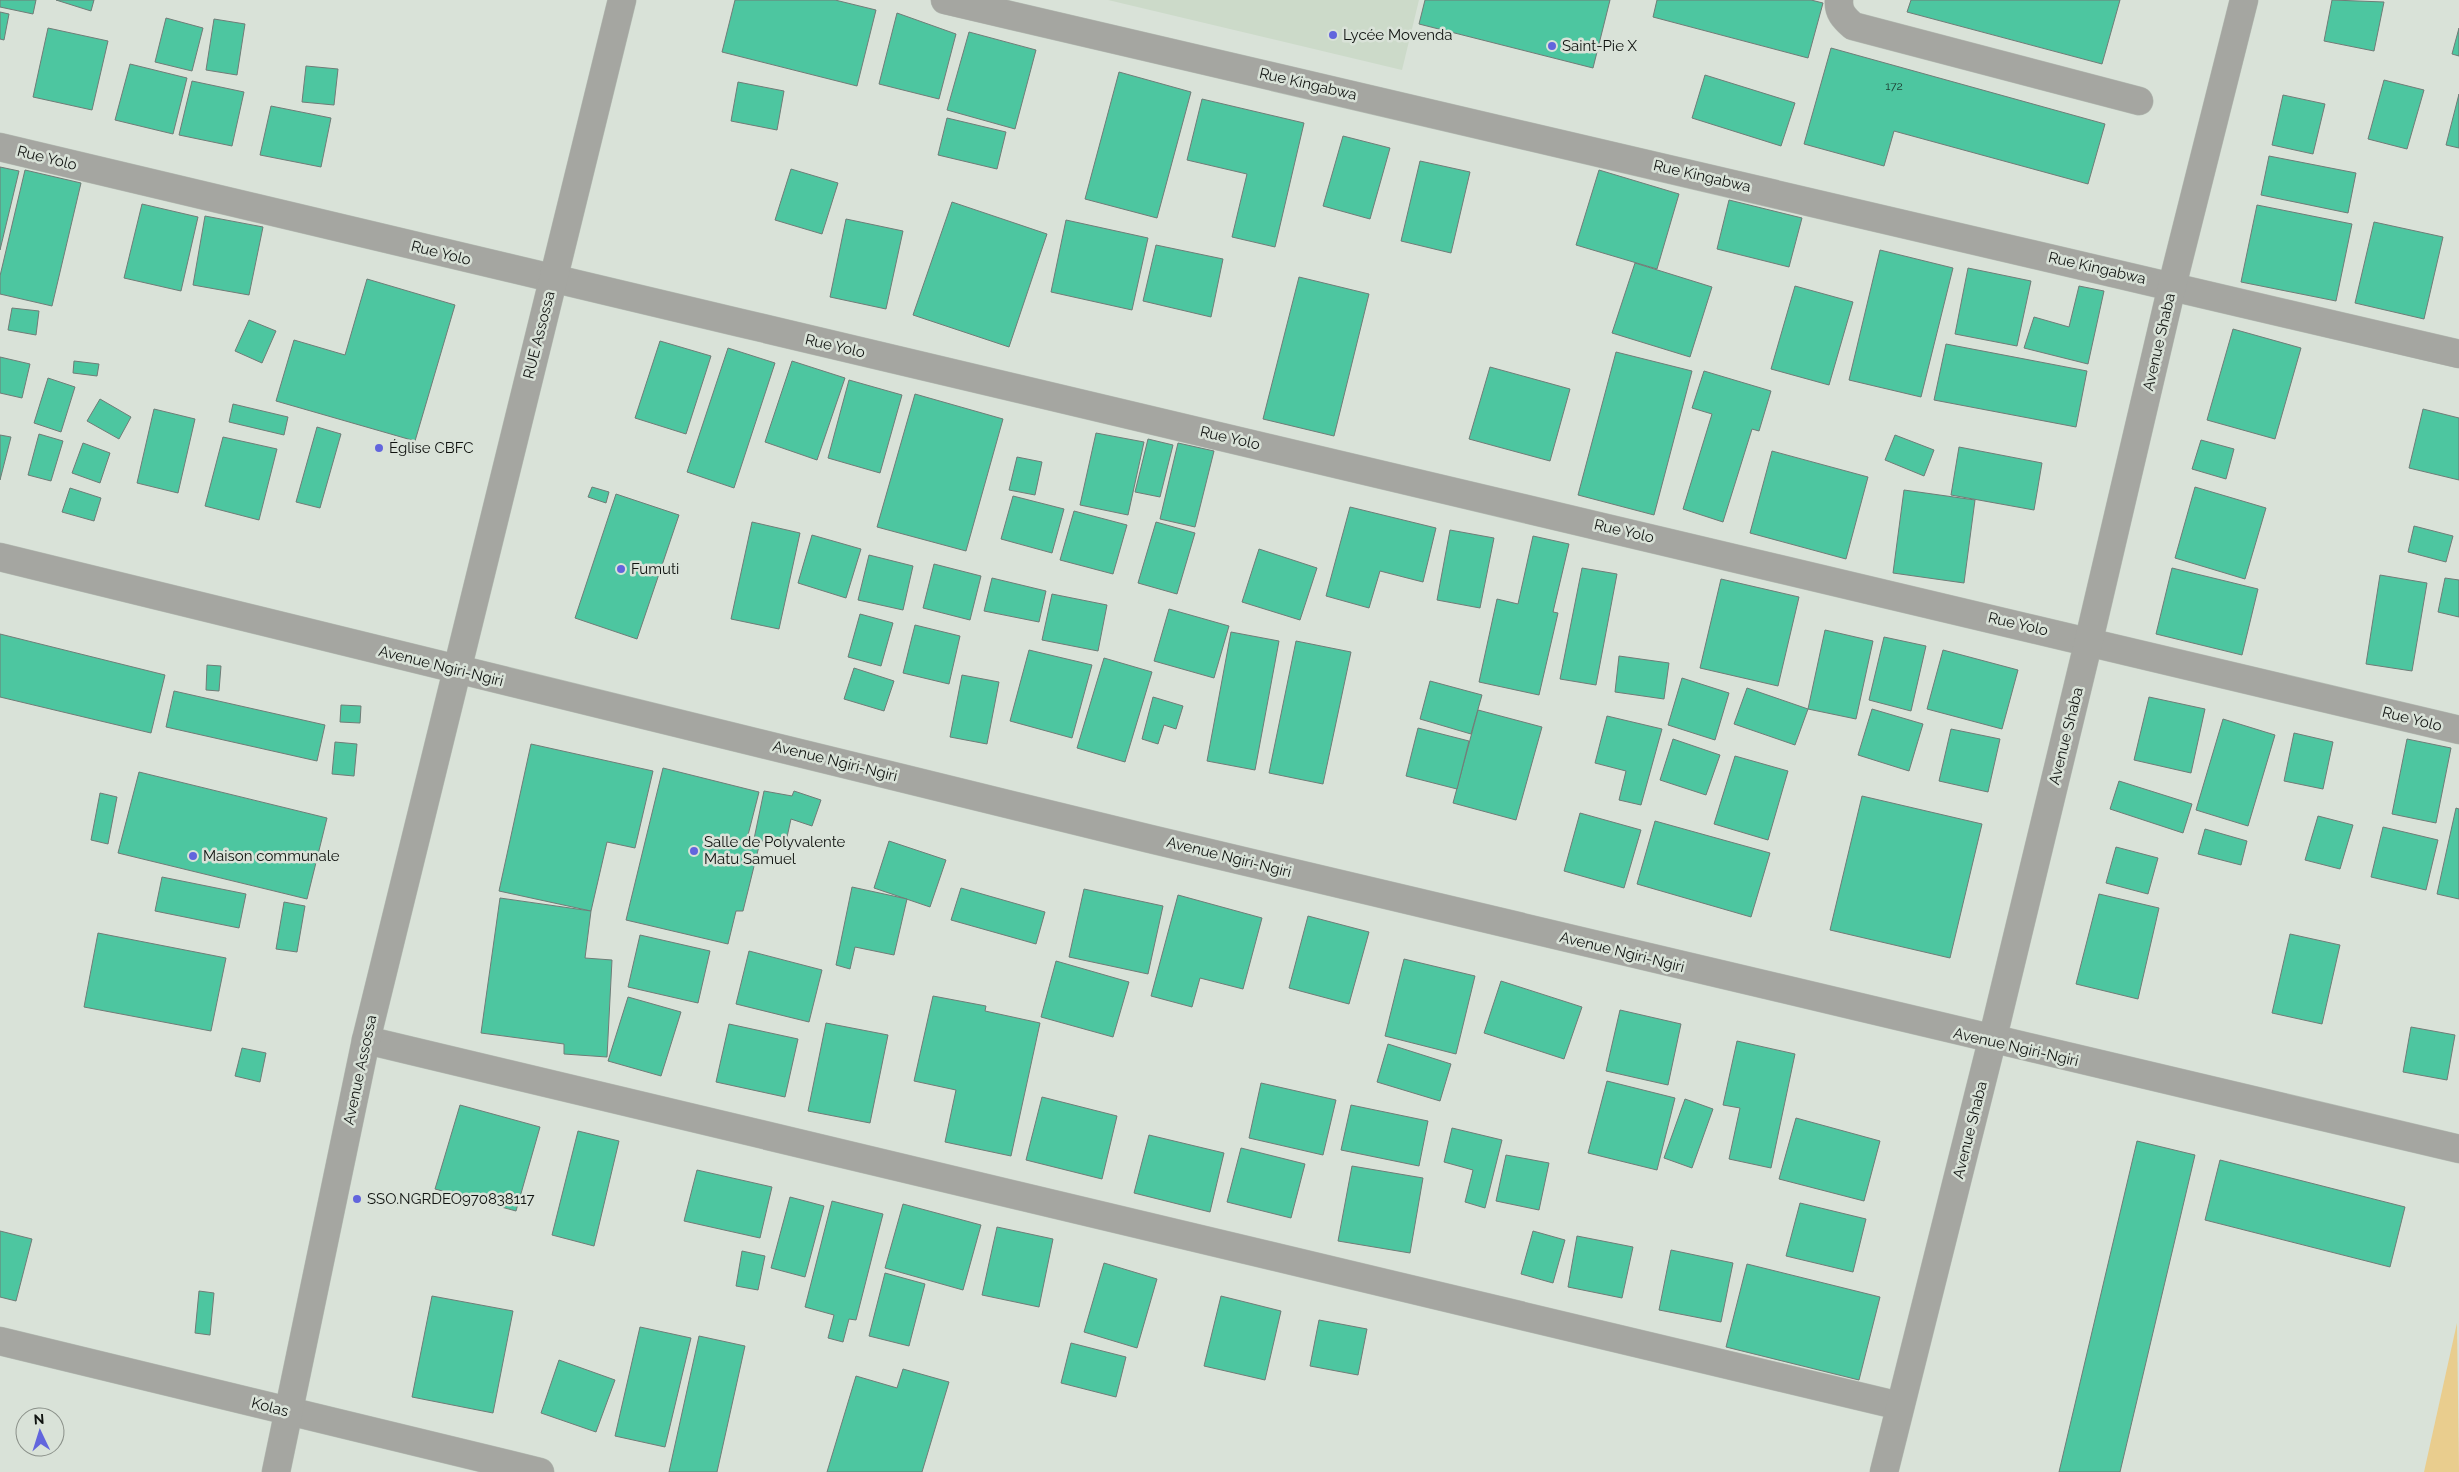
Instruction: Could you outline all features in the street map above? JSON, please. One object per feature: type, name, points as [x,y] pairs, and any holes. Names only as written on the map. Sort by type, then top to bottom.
[{"type":"street","name":"RUE Assossa","points":[[457,670],[622,0]]},
{"type":"street","name":"Rue Kingabwa","points":[[945,0],[2459,354]]},
{"type":"street","points":[[1839,0],[1838,7],[1842,17],[1853,26],[2139,101]]},
{"type":"street","name":"Avenue Shaba","points":[[1884,1472],[1992,1041],[2172,286],[2244,0]]},
{"type":"street","name":"Rue Yolo","points":[[0,147],[553,280],[2089,640],[2459,730]]},
{"type":"street","name":"Avenue Ngiri-Ngiri","points":[[0,557],[457,670],[1992,1041],[2459,1149]]},
{"type":"street","name":"Avenue Assossa","points":[[276,1472],[366,1040],[457,670]]},
{"type":"street","points":[[366,1040],[1900,1406]]},
{"type":"street","name":"Kolas","points":[[0,1341],[540,1472]]},
{"type":"shaded area","name":"Lycée Movenda","points":[[1108,0],[1419,0],[1402,70]]},
{"type":"shaded area","points":[[2457,1323],[2459,1472],[2424,1472]]},
{"type":"building","points":[[0,0],[36,0],[33,14],[0,7]]},
{"type":"building","points":[[56,0],[94,0],[91,11]]},
{"type":"building","points":[[735,0],[835,0],[876,10],[857,86],[722,52]]},
{"type":"building","name":"Saint-Pie X","points":[[1425,0],[1610,0],[1593,68],[1419,24]]},
{"type":"building","points":[[1657,0],[1811,0],[1823,3],[1808,58],[1653,17]]},
{"type":"building","points":[[1911,0],[2120,0],[2102,64],[1907,12]]},
{"type":"building","points":[[2332,0],[2384,2],[2374,51],[2324,41]]},
{"type":"building","points":[[0,12],[9,14],[4,40],[0,39]]},
{"type":"building","points":[[897,13],[956,34],[939,99],[879,84]]},
{"type":"building","points":[[166,18],[203,28],[192,71],[155,62]]},
{"type":"building","points":[[214,19],[245,24],[237,75],[206,70]]},
{"type":"building","points":[[48,28],[108,41],[92,110],[33,97]]},
{"type":"building","points":[[2459,28],[2459,56],[2452,54]]},
{"type":"building","points":[[969,32],[1036,50],[1015,129],[947,110]]},
{"type":"building","points":[[1831,48],[2105,124],[2088,184],[1894,131],[1884,166],[1804,144]]},
{"type":"building","points":[[130,64],[187,78],[173,134],[115,120]]},
{"type":"building","points":[[306,66],[338,69],[334,105],[302,102]]},
{"type":"building","points":[[1119,72],[1191,92],[1157,218],[1085,199]]},
{"type":"building","points":[[1705,75],[1795,103],[1781,146],[1692,118]]},
{"type":"building","points":[[2384,80],[2424,90],[2407,149],[2368,139]]},
{"type":"building","points":[[192,81],[244,92],[232,146],[179,135]]},
{"type":"building","points":[[738,82],[784,91],[777,130],[731,121]]},
{"type":"building","points":[[2459,94],[2459,148],[2446,145]]},
{"type":"building","points":[[2283,95],[2325,104],[2313,154],[2272,145]]},
{"type":"building","points":[[1202,99],[1304,123],[1275,247],[1232,237],[1247,174],[1187,160]]},
{"type":"building","points":[[271,106],[331,118],[321,167],[260,155]]},
{"type":"building","points":[[947,118],[1006,132],[997,169],[938,155]]},
{"type":"building","points":[[1343,136],[1390,148],[1370,219],[1323,206]]},
{"type":"building","points":[[2269,156],[2356,173],[2348,213],[2261,195]]},
{"type":"building","points":[[1420,161],[1470,172],[1451,253],[1401,241]]},
{"type":"building","points":[[0,167],[19,171],[0,250]]},
{"type":"building","points":[[791,169],[838,183],[822,234],[775,220]]},
{"type":"building","points":[[25,170],[81,183],[52,306],[0,294],[0,276]]},
{"type":"building","points":[[1599,170],[1679,194],[1657,269],[1576,245]]},
{"type":"building","points":[[1729,200],[1802,218],[1789,267],[1717,249]]},
{"type":"building","points":[[952,202],[1047,234],[1009,347],[913,315]]},
{"type":"building","points":[[142,204],[198,217],[181,291],[124,278]]},
{"type":"building","points":[[2257,205],[2352,224],[2336,301],[2241,282]]},
{"type":"building","points":[[205,216],[263,227],[249,295],[193,285]]},
{"type":"building","points":[[846,219],[903,231],[886,309],[830,297]]},
{"type":"building","points":[[1066,220],[1148,238],[1132,310],[1051,292]]},
{"type":"building","points":[[2374,222],[2443,237],[2424,319],[2355,303]]},
{"type":"building","points":[[1156,245],[1223,259],[1211,317],[1143,301]]},
{"type":"building","points":[[1880,250],[1953,268],[1921,397],[1849,380]]},
{"type":"building","points":[[1635,263],[1712,287],[1690,357],[1612,333]]},
{"type":"building","points":[[1968,268],[2031,281],[2017,346],[1955,334]]},
{"type":"building","points":[[1299,277],[1369,294],[1334,436],[1263,419]]},
{"type":"building","points":[[367,279],[455,305],[415,441],[276,401],[294,340],[345,355]]},
{"type":"building","points":[[1795,286],[1853,302],[1829,385],[1771,369]]},
{"type":"building","points":[[2079,286],[2104,291],[2088,364],[2024,348],[2034,317],[2069,327]]},
{"type":"building","points":[[12,308],[39,311],[36,335],[8,330]]},
{"type":"building","points":[[249,320],[276,331],[262,363],[235,351]]},
{"type":"building","points":[[2233,329],[2301,348],[2275,439],[2207,420]]},
{"type":"building","points":[[660,341],[711,356],[686,434],[635,418]]},
{"type":"building","points":[[1946,344],[2087,371],[2076,427],[1934,400]]},
{"type":"building","points":[[728,348],[775,363],[734,488],[687,472]]},
{"type":"building","points":[[1616,352],[1692,371],[1654,515],[1578,495]]},
{"type":"building","points":[[0,357],[30,364],[22,398],[0,393]]},
{"type":"building","points":[[74,361],[99,364],[97,376],[73,373]]},
{"type":"building","points":[[792,361],[845,378],[817,460],[765,442]]},
{"type":"building","points":[[1490,367],[1570,389],[1550,461],[1469,439]]},
{"type":"building","points":[[1704,371],[1771,391],[1759,431],[1752,429],[1723,522],[1683,509],[1712,414],[1692,408]]},
{"type":"building","points":[[48,378],[75,387],[61,432],[34,423]]},
{"type":"building","points":[[849,380],[902,395],[880,473],[828,458]]},
{"type":"building","points":[[915,394],[1003,419],[966,551],[877,527]]},
{"type":"building","points":[[100,399],[131,417],[119,439],[87,421]]},
{"type":"building","points":[[233,404],[288,417],[284,435],[229,422]]},
{"type":"building","points":[[154,409],[195,419],[178,493],[137,483]]},
{"type":"building","points":[[2423,409],[2459,418],[2459,480],[2409,468]]},
{"type":"building","points":[[317,427],[341,434],[320,508],[296,502]]},
{"type":"building","points":[[1096,433],[1144,442],[1128,515],[1080,505]]},
{"type":"building","points":[[39,434],[63,441],[51,481],[28,475]]},
{"type":"building","points":[[0,435],[11,437],[0,480]]},
{"type":"building","points":[[1895,435],[1934,450],[1924,476],[1885,460]]},
{"type":"building","points":[[223,437],[277,449],[259,520],[205,506]]},
{"type":"building","points":[[1148,439],[1173,445],[1160,497],[1135,492]]},
{"type":"building","points":[[2201,440],[2234,449],[2226,479],[2192,469]]},
{"type":"building","points":[[83,443],[110,453],[100,483],[72,473]]},
{"type":"building","points":[[1178,443],[1214,451],[1195,527],[1160,519]]},
{"type":"building","points":[[1959,447],[2042,463],[2034,510],[1951,495]]},
{"type":"building","points":[[1772,451],[1868,477],[1846,559],[1750,533]]},
{"type":"building","points":[[1017,457],[1042,462],[1035,495],[1009,490]]},
{"type":"building","points":[[592,487],[609,492],[606,503],[588,497]]},
{"type":"building","points":[[2195,487],[2266,508],[2245,579],[2175,558]]},
{"type":"building","points":[[70,488],[101,498],[94,521],[62,512]]},
{"type":"building","points":[[1904,490],[1975,500],[1964,583],[1893,573]]},
{"type":"building","points":[[616,494],[679,515],[637,639],[575,618]]},
{"type":"building","points":[[1013,496],[1064,509],[1052,553],[1001,539]]},
{"type":"building","points":[[1350,507],[1436,528],[1423,582],[1380,571],[1369,608],[1326,596]]},
{"type":"building","points":[[1074,511],[1127,525],[1113,574],[1060,560]]},
{"type":"building","points":[[752,522],[800,533],[779,629],[731,619]]},
{"type":"building","points":[[1156,522],[1195,533],[1177,594],[1138,583]]},
{"type":"building","points":[[2414,526],[2453,536],[2446,562],[2408,552]]},
{"type":"building","points":[[1450,530],[1494,538],[1480,608],[1437,600]]},
{"type":"building","points":[[812,535],[861,549],[846,598],[798,583]]},
{"type":"building","points":[[1533,536],[1569,544],[1553,612],[1558,613],[1539,695],[1479,682],[1497,599],[1518,604]]},
{"type":"building","points":[[1259,549],[1317,568],[1300,620],[1242,602]]},
{"type":"building","points":[[869,555],[913,566],[903,610],[858,600]]},
{"type":"building","points":[[934,564],[981,576],[970,620],[923,608]]},
{"type":"building","points":[[1582,568],[1617,574],[1596,685],[1560,679]]},
{"type":"building","points":[[2172,568],[2258,589],[2242,655],[2156,634]]},
{"type":"building","points":[[2380,575],[2427,583],[2412,671],[2366,664]]},
{"type":"building","points":[[992,578],[1046,591],[1039,622],[984,611]]},
{"type":"building","points":[[2445,578],[2459,580],[2459,617],[2438,612]]},
{"type":"building","points":[[1721,579],[1799,597],[1778,686],[1700,668]]},
{"type":"building","points":[[1052,594],[1107,605],[1098,651],[1042,640]]},
{"type":"building","points":[[1169,609],[1229,626],[1214,678],[1154,661]]},
{"type":"building","points":[[860,614],[893,623],[881,666],[848,657]]},
{"type":"building","points":[[915,625],[960,636],[949,684],[903,673]]},
{"type":"building","points":[[1825,630],[1873,641],[1856,719],[1808,709]]},
{"type":"building","points":[[1231,632],[1279,641],[1255,770],[1207,761]]},
{"type":"building","points":[[0,634],[165,675],[151,733],[0,697]]},
{"type":"building","points":[[1884,637],[1926,646],[1911,711],[1869,700]]},
{"type":"building","points":[[1296,641],[1351,652],[1323,784],[1269,773]]},
{"type":"building","points":[[1029,650],[1092,665],[1072,738],[1010,721]]},
{"type":"building","points":[[1943,650],[2018,670],[2002,729],[1927,709]]},
{"type":"building","points":[[1619,656],[1669,663],[1664,699],[1615,692]]},
{"type":"building","points":[[1104,658],[1152,672],[1125,762],[1077,748]]},
{"type":"building","points":[[207,665],[221,666],[219,691],[206,690]]},
{"type":"building","points":[[854,668],[894,681],[884,711],[844,699]]},
{"type":"building","points":[[962,675],[999,682],[987,744],[950,737]]},
{"type":"building","points":[[1682,678],[1729,693],[1715,740],[1668,725]]},
{"type":"building","points":[[1430,681],[1482,695],[1471,734],[1420,719]]},
{"type":"building","points":[[1747,688],[1808,709],[1795,745],[1734,724]]},
{"type":"building","points":[[174,691],[325,725],[317,761],[166,727]]},
{"type":"building","points":[[1153,697],[1183,706],[1176,729],[1164,725],[1158,744],[1142,739]]},
{"type":"building","points":[[2149,697],[2205,709],[2191,773],[2134,760]]},
{"type":"building","points":[[341,705],[361,706],[360,723],[340,722]]},
{"type":"building","points":[[1872,709],[1923,724],[1909,771],[1858,755]]},
{"type":"building","points":[[1478,710],[1542,727],[1516,820],[1453,803]]},
{"type":"building","points":[[1607,716],[1662,729],[1641,805],[1619,800],[1626,771],[1595,763]]},
{"type":"building","points":[[2223,719],[2275,735],[2248,826],[2196,810]]},
{"type":"building","points":[[1418,728],[1469,741],[1457,789],[1406,776]]},
{"type":"building","points":[[1951,729],[2000,739],[1988,792],[1939,781]]},
{"type":"building","points":[[2294,733],[2333,742],[2323,789],[2284,781]]},
{"type":"building","points":[[1673,739],[1720,755],[1706,795],[1660,780]]},
{"type":"building","points":[[2407,739],[2451,748],[2436,823],[2392,814]]},
{"type":"building","points":[[335,742],[357,744],[354,776],[332,774]]},
{"type":"building","points":[[531,744],[653,771],[635,848],[607,842],[591,911],[499,891]]},
{"type":"building","points":[[1735,756],[1788,771],[1768,840],[1714,824]]},
{"type":"building","points":[[663,768],[759,792],[747,839],[760,842],[743,911],[736,911],[728,944],[626,920]]},
{"type":"building","points":[[139,772],[327,818],[307,899],[118,853]]},
{"type":"building","points":[[2119,781],[2192,804],[2183,833],[2110,809]]},
{"type":"building","points":[[764,791],[792,796],[794,791],[821,800],[812,826],[791,819],[785,846],[754,839]]},
{"type":"building","points":[[100,793],[117,797],[108,844],[91,840]]},
{"type":"building","points":[[1862,796],[1982,824],[1950,958],[1830,930]]},
{"type":"building","points":[[2456,808],[2459,809],[2459,899],[2437,894]]},
{"type":"building","points":[[1580,813],[1641,830],[1624,888],[1564,871]]},
{"type":"building","points":[[2318,816],[2353,825],[2340,869],[2305,860]]},
{"type":"building","points":[[1655,821],[1770,853],[1751,917],[1637,884]]},
{"type":"building","points":[[2383,827],[2438,840],[2426,890],[2371,877]]},
{"type":"building","points":[[2205,829],[2247,841],[2241,865],[2198,854]]},
{"type":"building","points":[[889,841],[946,860],[930,907],[874,888]]},
{"type":"building","points":[[2116,847],[2158,858],[2148,894],[2106,883]]},
{"type":"building","points":[[162,877],[246,894],[239,928],[155,911]]},
{"type":"building","points":[[852,887],[907,899],[894,955],[855,947],[850,969],[836,965]]},
{"type":"building","points":[[961,888],[1045,912],[1036,944],[951,920]]},
{"type":"building","points":[[1084,889],[1163,906],[1148,974],[1069,957]]},
{"type":"building","points":[[2099,894],[2159,908],[2138,999],[2076,984]]},
{"type":"building","points":[[1178,895],[1262,918],[1243,989],[1200,978],[1192,1007],[1151,996]]},
{"type":"building","points":[[500,898],[591,911],[585,958],[612,960],[607,1057],[564,1054],[564,1044],[481,1033]]},
{"type":"building","points":[[284,902],[305,906],[297,952],[276,949]]},
{"type":"building","points":[[1308,916],[1369,932],[1349,1004],[1289,988]]},
{"type":"building","points":[[98,933],[226,958],[211,1031],[84,1007]]},
{"type":"building","points":[[2290,934],[2340,945],[2322,1024],[2272,1013]]},
{"type":"building","points":[[640,935],[710,951],[698,1003],[628,987]]},
{"type":"building","points":[[749,951],[822,970],[809,1022],[736,1004]]},
{"type":"building","points":[[1404,959],[1475,976],[1456,1054],[1385,1036]]},
{"type":"building","points":[[1056,961],[1129,982],[1113,1037],[1041,1017]]},
{"type":"building","points":[[1501,981],[1582,1007],[1564,1059],[1484,1033]]},
{"type":"building","points":[[933,996],[986,1006],[985,1011],[1040,1023],[1011,1156],[945,1142],[956,1090],[914,1081]]},
{"type":"building","points":[[628,997],[681,1012],[661,1076],[608,1061]]},
{"type":"building","points":[[1620,1010],[1681,1024],[1668,1085],[1606,1071]]},
{"type":"building","points":[[826,1023],[888,1035],[870,1123],[808,1111]]},
{"type":"building","points":[[729,1024],[798,1039],[785,1097],[716,1082]]},
{"type":"building","points":[[2411,1027],[2455,1035],[2447,1080],[2403,1072]]},
{"type":"building","points":[[1737,1041],[1795,1054],[1771,1168],[1729,1159],[1740,1108],[1723,1105]]},
{"type":"building","points":[[1388,1044],[1451,1064],[1440,1101],[1377,1082]]},
{"type":"building","points":[[242,1048],[266,1053],[260,1082],[235,1076]]},
{"type":"building","points":[[1607,1081],[1675,1098],[1657,1170],[1588,1153]]},
{"type":"building","points":[[1261,1083],[1336,1100],[1323,1155],[1249,1138]]},
{"type":"building","points":[[1042,1097],[1117,1116],[1102,1179],[1026,1160]]},
{"type":"building","points":[[1685,1099],[1713,1109],[1692,1168],[1664,1158]]},
{"type":"building","points":[[460,1105],[540,1127],[516,1211],[435,1189]]},
{"type":"building","points":[[1351,1105],[1428,1121],[1419,1166],[1341,1150]]},
{"type":"building","points":[[1796,1118],[1880,1141],[1864,1201],[1779,1179]]},
{"type":"building","points":[[1452,1128],[1502,1140],[1485,1208],[1465,1202],[1473,1170],[1444,1162]]},
{"type":"building","points":[[578,1131],[619,1141],[594,1246],[552,1235]]},
{"type":"building","points":[[1149,1135],[1224,1153],[1210,1212],[1134,1193]]},
{"type":"building","points":[[2137,1141],[2195,1155],[2120,1472],[2059,1472]]},
{"type":"building","points":[[1241,1148],[1305,1164],[1291,1218],[1227,1202]]},
{"type":"building","points":[[1506,1155],[1549,1163],[1539,1210],[1496,1201]]},
{"type":"building","points":[[2220,1160],[2405,1207],[2390,1267],[2205,1220]]},
{"type":"building","points":[[1352,1166],[1423,1178],[1410,1253],[1338,1241]]},
{"type":"building","points":[[697,1170],[772,1187],[760,1238],[684,1221]]},
{"type":"building","points":[[790,1197],[824,1206],[805,1277],[771,1268]]},
{"type":"building","points":[[832,1201],[883,1214],[856,1320],[849,1319],[843,1342],[828,1338],[834,1315],[805,1307]]},
{"type":"building","points":[[1800,1203],[1866,1219],[1853,1272],[1786,1256]]},
{"type":"building","points":[[903,1204],[981,1225],[963,1290],[885,1268]]},
{"type":"building","points":[[997,1227],[1053,1239],[1039,1307],[982,1295]]},
{"type":"building","points":[[0,1231],[32,1239],[16,1301],[0,1297]]},
{"type":"building","points":[[1533,1231],[1565,1240],[1553,1283],[1521,1274]]},
{"type":"building","points":[[1577,1236],[1633,1247],[1622,1298],[1568,1287]]},
{"type":"building","points":[[1671,1250],[1733,1263],[1721,1322],[1659,1310]]},
{"type":"building","points":[[742,1251],[765,1256],[758,1290],[736,1286]]},
{"type":"building","points":[[1104,1263],[1157,1279],[1137,1348],[1084,1332]]},
{"type":"building","points":[[1747,1264],[1880,1297],[1859,1380],[1726,1347]]},
{"type":"building","points":[[885,1273],[925,1284],[909,1346],[869,1336]]},
{"type":"building","points":[[199,1291],[214,1293],[210,1335],[195,1333]]},
{"type":"building","points":[[432,1296],[513,1311],[493,1413],[412,1397]]},
{"type":"building","points":[[1221,1296],[1281,1311],[1265,1380],[1204,1366]]},
{"type":"building","points":[[1319,1320],[1367,1329],[1358,1375],[1310,1366]]},
{"type":"building","points":[[640,1327],[691,1338],[665,1447],[615,1436]]},
{"type":"building","points":[[699,1336],[745,1346],[717,1472],[669,1472]]},
{"type":"building","points":[[1071,1343],[1126,1357],[1116,1397],[1061,1383]]},
{"type":"building","points":[[559,1360],[615,1380],[596,1432],[541,1413]]},
{"type":"building","points":[[903,1369],[949,1382],[922,1472],[827,1472],[856,1376],[897,1388]]},
{"type":"place","name":"Lycée Movenda","points":[[1333,35]]},
{"type":"place","name":"Saint-Pie X","points":[[1552,46]]},
{"type":"place","name":"Église CBFC","points":[[379,448]]},
{"type":"place","name":"Fumuti","points":[[621,569]]},
{"type":"place","name":"Salle de Polyvalente Matu Samuel","points":[[694,851]]},
{"type":"place","name":"Maison communale","points":[[193,856]]},
{"type":"place","name":"SSO.NGRDEO970838117","points":[[357,1199]]}]
